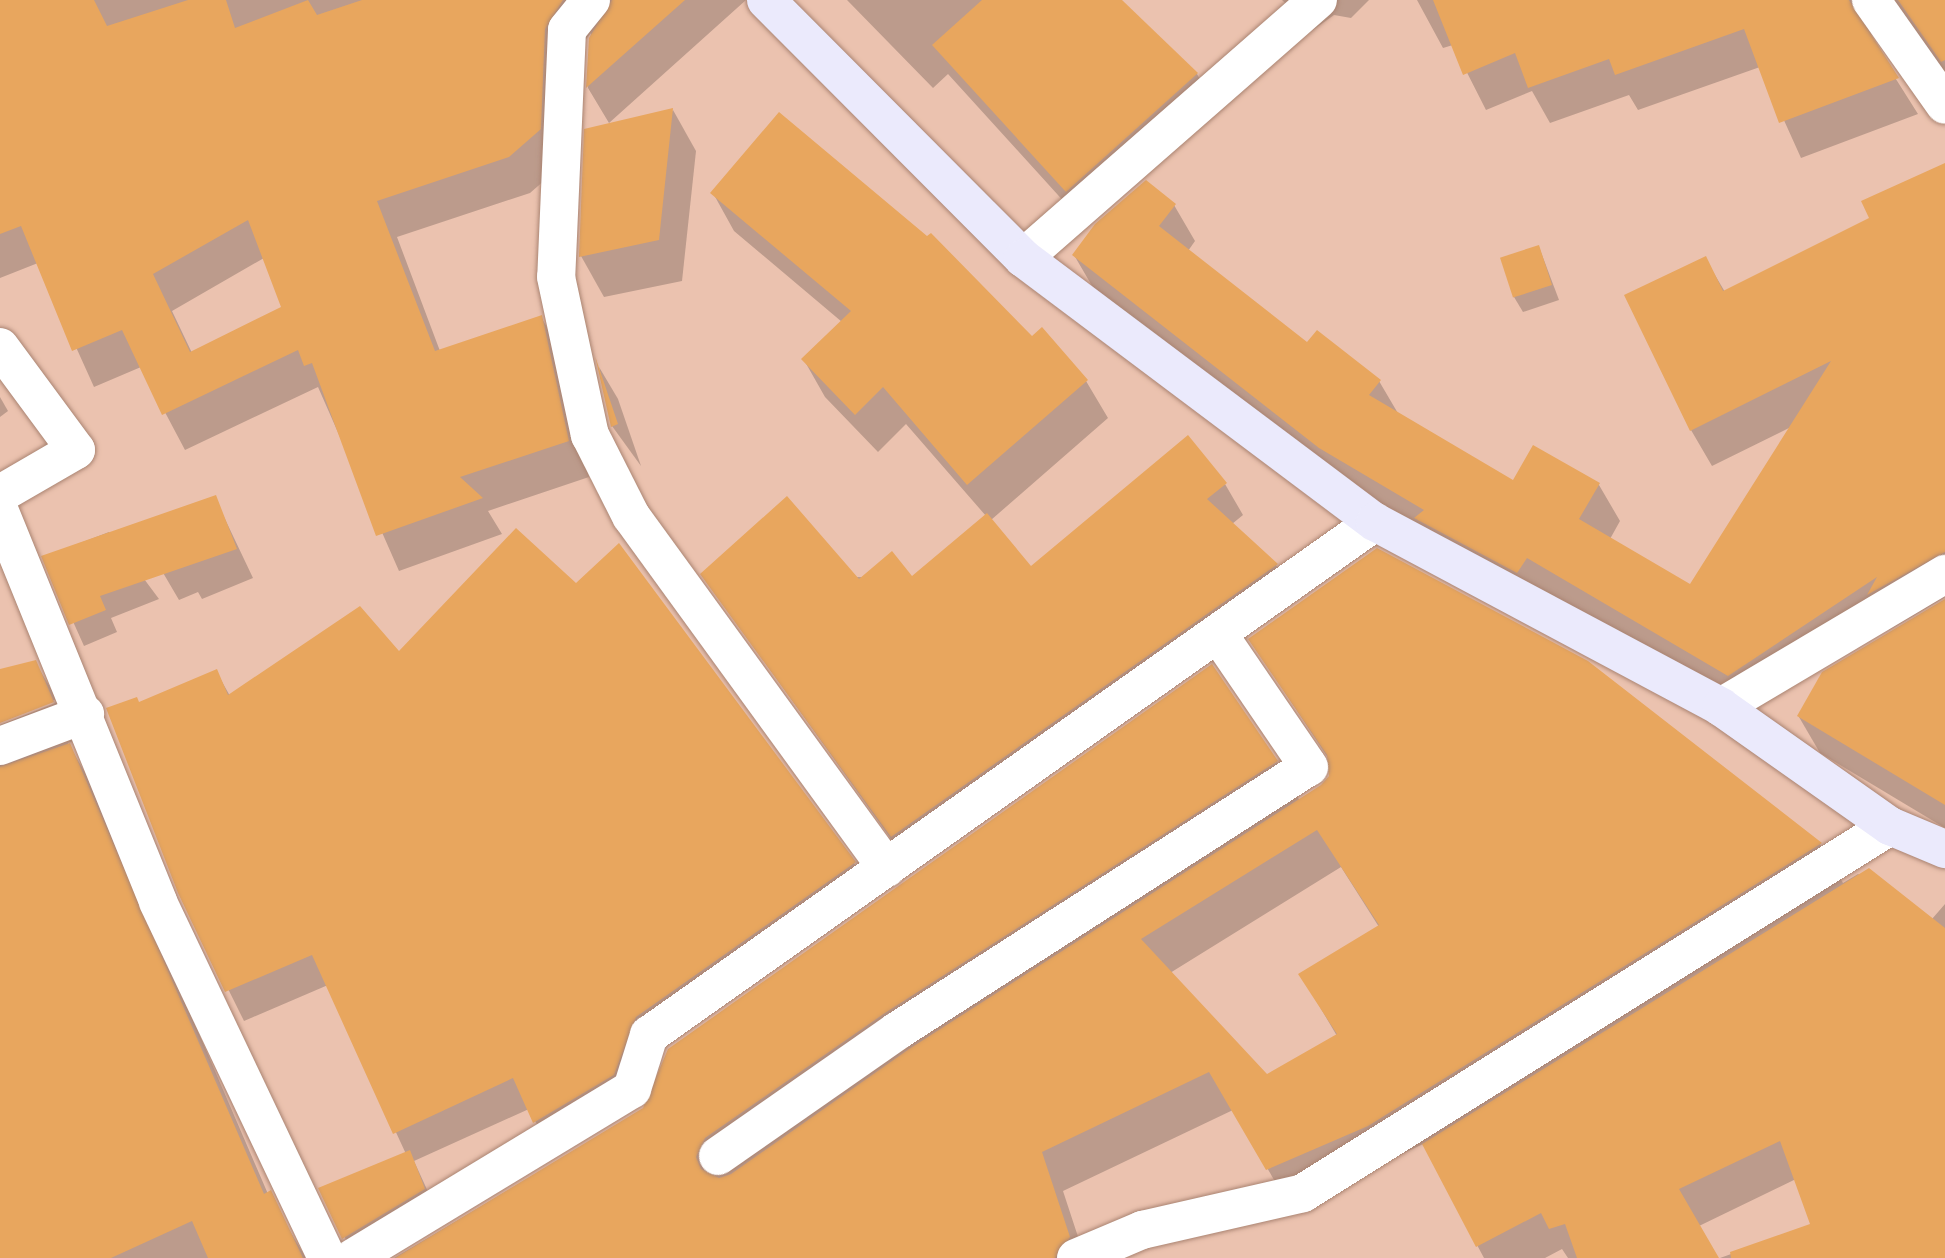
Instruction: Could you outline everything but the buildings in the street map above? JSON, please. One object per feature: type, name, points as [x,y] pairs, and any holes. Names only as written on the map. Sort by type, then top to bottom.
[{"type":"main road","points":[[766,0],[1023,258],[1375,522],[1721,707],[1891,826],[1945,849]]},
{"type":"street","points":[[591,0],[567,30],[556,277],[590,435],[631,516],[887,868]]},
{"type":"street","points":[[1023,258],[1318,0]]},
{"type":"street","points":[[1871,0],[1945,105]]},
{"type":"street","points":[[0,347],[76,450],[0,494]]},
{"type":"street","points":[[0,512],[85,714],[158,902],[327,1258]]},
{"type":"street","points":[[353,1258],[632,1089],[649,1035],[1219,635],[1375,522]]},
{"type":"street","points":[[1721,707],[1945,575]]},
{"type":"street","points":[[718,1156],[897,1031],[1309,767],[1219,635]]},
{"type":"street","points":[[0,746],[85,714]]},
{"type":"street","points":[[1076,1258],[1142,1230],[1303,1193],[1891,826]]}]
